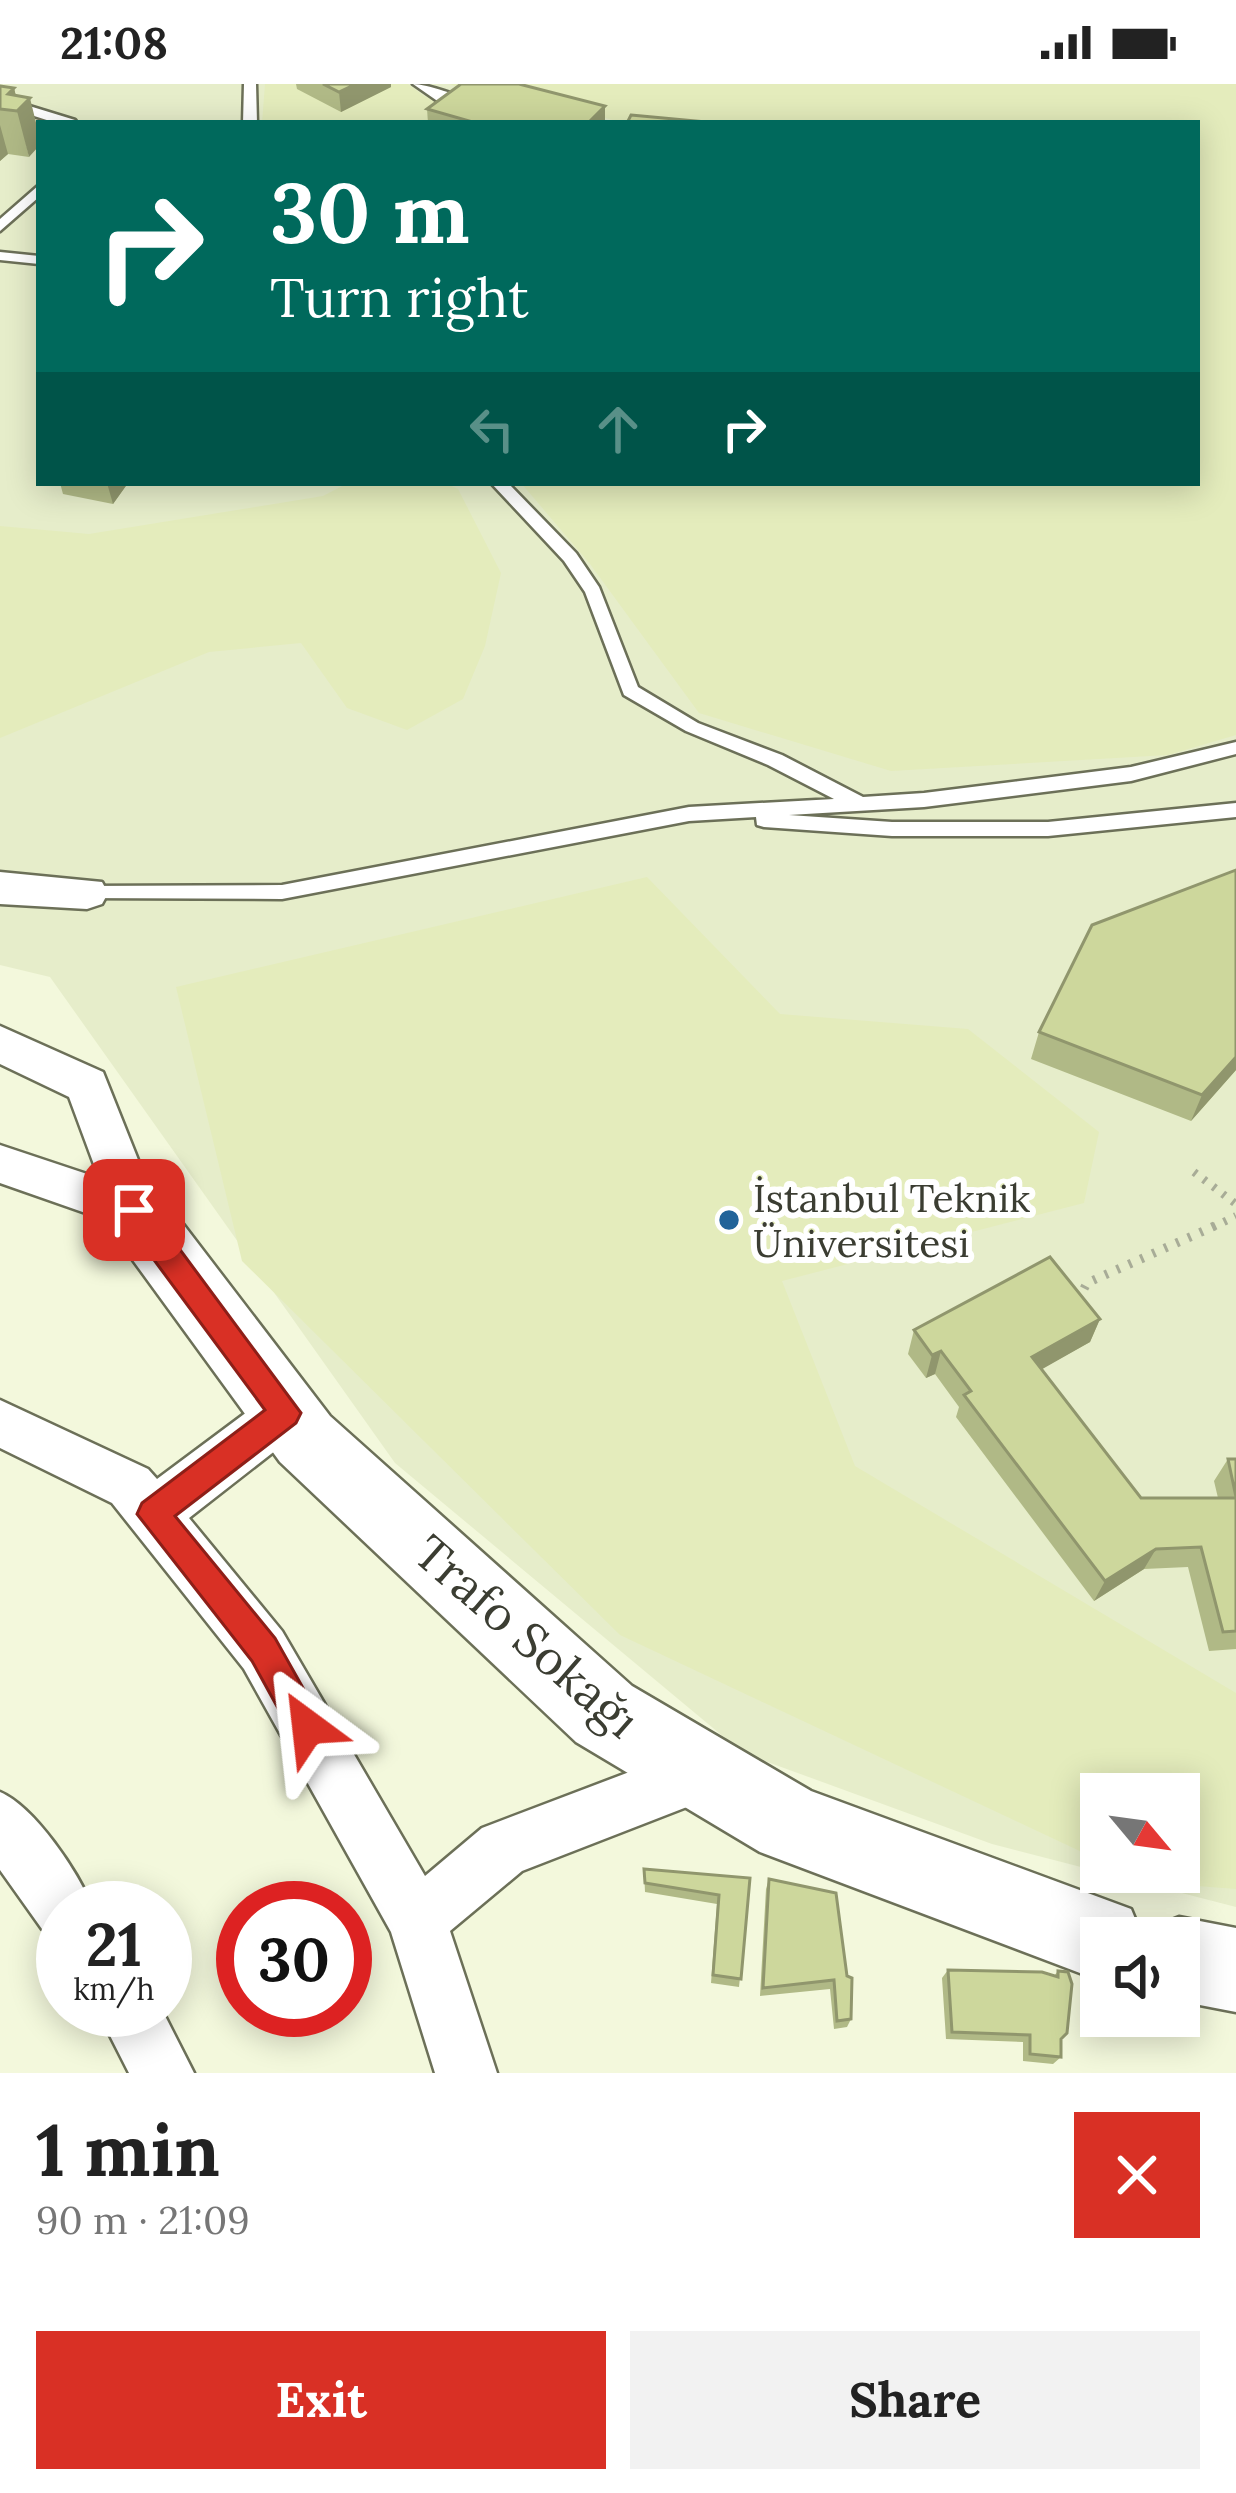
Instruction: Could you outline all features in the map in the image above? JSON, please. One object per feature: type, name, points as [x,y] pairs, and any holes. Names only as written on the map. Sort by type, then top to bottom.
[{"type":"street","points":[[0,888],[87,893]]},
{"type":"street","points":[[0,1044],[87,1085],[134,1210]]},
{"type":"street","points":[[0,1164],[134,1210]]},
{"type":"street","name":"Trafo Sokağı","points":[[134,1210],[304,1438],[604,1714],[789,1822],[1080,1931]]},
{"type":"street","points":[[153,1514],[286,1413]]},
{"type":"street","points":[[0,1423],[130,1486],[263,1650],[417,1920],[466,2073]]},
{"type":"street","points":[[417,1920],[503,1849],[703,1773]]},
{"type":"street","points":[[0,1821],[43,1881]]},
{"type":"street","points":[[1200,1963],[1236,1970]]},
{"type":"street","points":[[143,2037],[164,2073]]},
{"type":"lane","points":[[250,84],[250,120]]},
{"type":"lane","points":[[418,84],[441,97],[481,106]]},
{"type":"lane","points":[[0,101],[60,120]]},
{"type":"lane","points":[[0,227],[36,192]]},
{"type":"lane","points":[[0,256],[36,260]]},
{"type":"lane","points":[[503,486],[570,557],[593,591],[631,691],[692,727],[776,760],[858,802]]},
{"type":"lane","points":[[87,893],[282,892],[688,814],[924,800],[1131,775],[1236,748]]},
{"type":"lane","points":[[688,814],[892,829],[1026,829],[1236,810]]},
{"type":"path","points":[[1194,1172],[1236,1204]]},
{"type":"path","points":[[1072,1312],[1087,1283],[1236,1216]]},
{"type":"shaded area","name":"İstanbul Teknik Üniversitesi","points":[[0,84],[1236,84],[1236,1907],[1182,1893],[1200,1893],[1200,1773],[1080,1773],[1080,1867],[992,1844],[743,1753],[395,1463],[50,977],[0,965]]},
{"type":"shaded area","points":[[265,84],[408,84],[424,96],[463,107],[450,120],[262,120]]},
{"type":"shaded area","points":[[449,84],[1236,84],[1236,735],[1168,755],[891,771],[699,713],[590,564],[524,486],[1200,486],[1200,120],[613,120],[508,90],[496,100]]},
{"type":"shaded area","points":[[342,486],[458,489],[501,573],[485,646],[463,699],[407,730],[347,708],[301,643],[209,652],[0,738],[0,526],[89,534],[323,496]]},
{"type":"shaded area","points":[[647,877],[780,1014],[968,1029],[1099,1132],[1084,1203],[782,1281],[855,1466],[1236,1693],[1236,1889],[1200,1886],[1200,1773],[1080,1773],[1080,1851],[620,1635],[242,1261],[176,987]]},
{"type":"building","points":[[323,84],[356,84],[339,92]]},
{"type":"building","points":[[461,84],[519,84],[605,106],[591,120],[466,120],[427,109]]},
{"type":"building","points":[[0,86],[14,88],[8,94],[30,98],[17,111],[0,109]]},
{"type":"building","points":[[631,115],[685,120],[628,120]]},
{"type":"building","points":[[1236,870],[1236,1057],[1202,1095],[1039,1032],[1092,925]]},
{"type":"building","points":[[1050,1257],[1100,1319],[1032,1357],[1141,1498],[1236,1498],[1236,1631],[1223,1632],[1201,1547],[1156,1549],[1105,1581],[964,1395],[971,1391],[941,1351],[932,1355],[914,1330]]},
{"type":"building","points":[[1228,1459],[1236,1459],[1236,1497]]},
{"type":"building","points":[[644,1869],[750,1878],[741,1979],[713,1975],[719,1895],[645,1883]]},
{"type":"building","points":[[769,1879],[836,1893],[847,1976],[852,1978],[851,2019],[837,2021],[834,1980],[763,1988]]},
{"type":"building","points":[[948,1970],[1042,1972],[1058,1977],[1058,1971],[1068,1972],[1072,1984],[1061,2057],[1030,2054],[1030,2035],[952,2032]]},
{"type":"place","name":"İstanbul Teknik Üniversitesi","points":[[729,1220]]},
{"type":"route","points":[[134,1210],[286,1413],[153,1514],[263,1650],[308,1727]]}]
